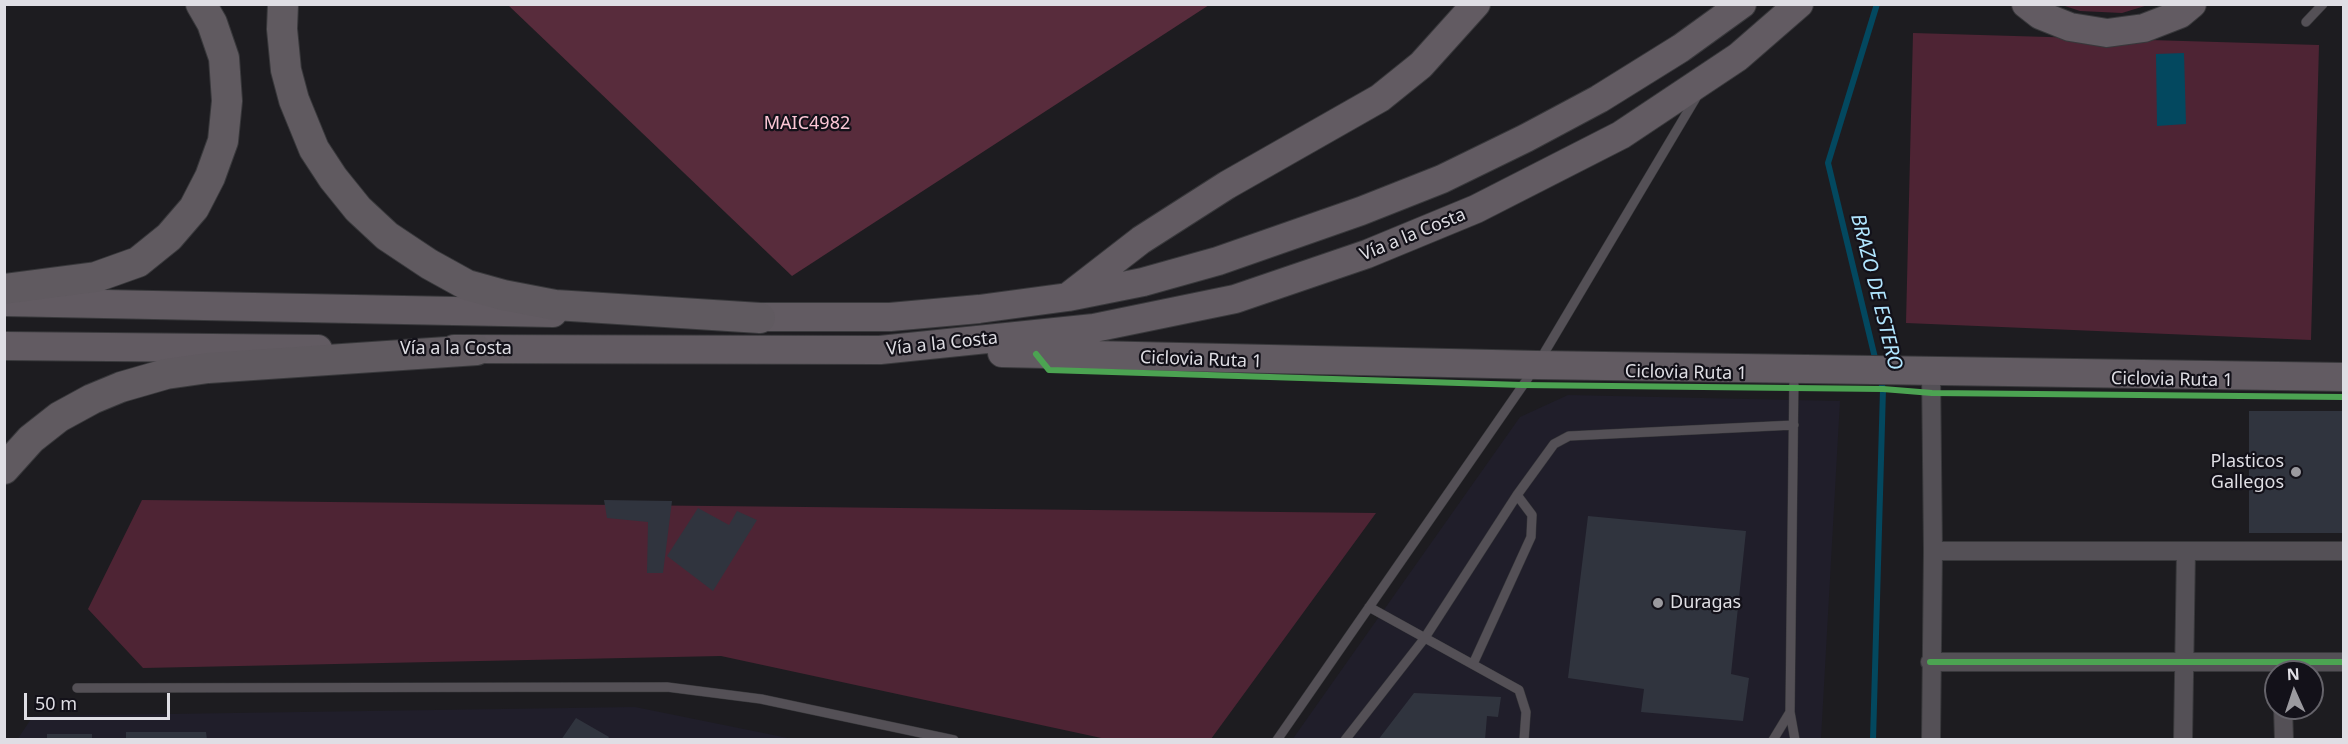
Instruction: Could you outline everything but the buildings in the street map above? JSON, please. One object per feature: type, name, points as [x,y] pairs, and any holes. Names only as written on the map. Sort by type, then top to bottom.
[{"type":"highway","points":[[4,289],[96,277],[138,262],[170,237],[194,208],[210,177],[223,141],[227,101],[224,58],[212,23],[201,4]]},
{"type":"highway","points":[[284,4],[282,29],[286,70],[294,100],[315,149],[333,178],[358,209],[387,236],[429,264],[467,285],[555,305],[760,318]]},
{"type":"highway","points":[[4,469],[31,439],[59,417],[92,399],[121,387],[166,374],[208,368],[477,350]]},
{"type":"main road","points":[[1068,297],[1141,240],[1227,184],[1380,98],[1421,65],[1476,4]]},
{"type":"main road","name":"Vía a la Costa","points":[[4,346],[880,351],[1094,328],[1235,299],[1367,255],[1476,209],[1621,135],[1738,57],[1799,4]]},
{"type":"main road","points":[[2026,4],[2040,15],[2070,27],[2107,33],[2144,28],[2180,14],[2192,4]]},
{"type":"main road","name":"Vía a la Costa","points":[[4,302],[760,318],[890,317],[979,309],[1068,297],[1143,282],[1218,261],[1361,212],[1442,179],[1599,99],[1726,10]]},
{"type":"main road","points":[[880,351],[2343,377]]},
{"type":"street","points":[[1930,371],[1933,551],[1930,740]]},
{"type":"street","points":[[1933,551],[2343,551]]},
{"type":"street","points":[[2183,740],[2186,551]]},
{"type":"street","points":[[1930,662],[2184,661],[2264,666]]},
{"type":"street","points":[[2324,664],[2343,662]]},
{"type":"street","points":[[2283,720],[2284,740]]},
{"type":"lane","points":[[2306,22],[2323,4]]},
{"type":"lane","points":[[1277,740],[1537,364],[1710,75]]},
{"type":"lane","points":[[1794,369],[1790,712],[1795,740]]},
{"type":"lane","points":[[1345,740],[1424,639],[1516,495],[1554,444],[1569,436],[1794,425]]},
{"type":"lane","points":[[1473,664],[1531,537],[1532,515],[1516,495]]},
{"type":"lane","points":[[1369,607],[1519,690],[1524,699],[1526,712],[1524,740]]},
{"type":"lane","points":[[77,688],[667,687],[761,699],[954,740]]},
{"type":"lane","points":[[1773,740],[1790,712]]},
{"type":"shaded area","points":[[2062,5],[2148,5],[2122,13],[2080,11]]},
{"type":"shaded area","points":[[1913,33],[2319,45],[2311,340],[1906,323]]},
{"type":"shaded area","points":[[1568,395],[1840,401],[1821,739],[1292,740],[1520,417]]},
{"type":"shaded area","points":[[142,500],[1376,513],[1211,739],[1106,739],[721,656],[143,668],[88,609]]},
{"type":"shaded area","points":[[635,707],[793,739],[17,740],[33,716]]},
{"type":"green space","name":"MAIC4982","points":[[508,5],[1209,5],[792,276]]},
{"type":"water","points":[[2184,53],[2186,124],[2157,126],[2156,54]]},
{"type":"waterway","name":"BRAZO DE ESTERO","points":[[1876,362],[1828,163],[1877,4]]},
{"type":"waterway","name":"BRAZO DE ESTERO","points":[[1873,740],[1883,389],[1880,378]]},
{"type":"cycle path","name":"Ciclovia Ruta 1","points":[[1036,354],[1049,370],[1522,385],[1883,389],[1932,393],[2344,397]]},
{"type":"cycle path","points":[[1930,662],[2344,662]]},
{"type":"place","name":"Plasticos Gallegos","points":[[2296,472]]},
{"type":"place","name":"Duragas","points":[[1658,603]]}]
